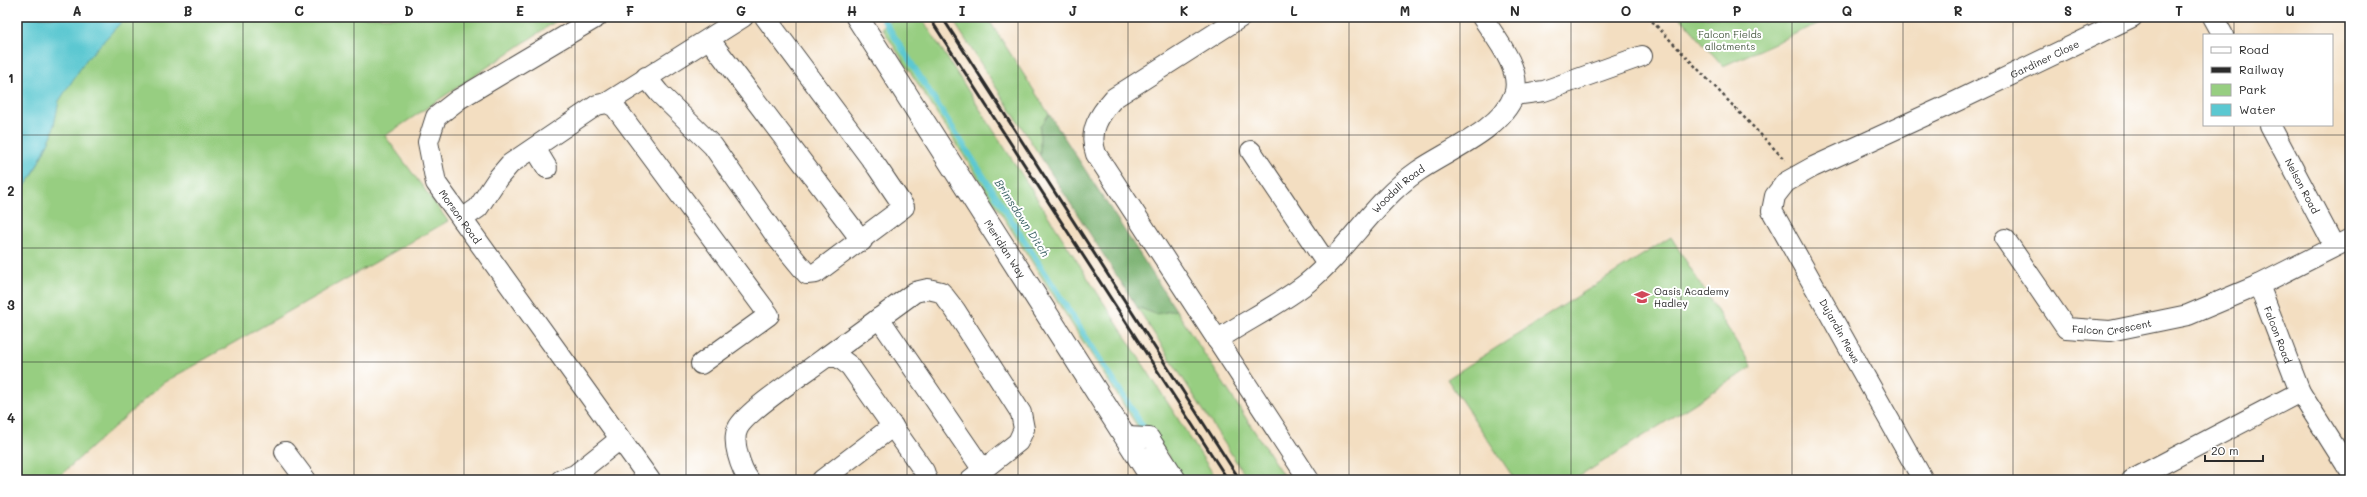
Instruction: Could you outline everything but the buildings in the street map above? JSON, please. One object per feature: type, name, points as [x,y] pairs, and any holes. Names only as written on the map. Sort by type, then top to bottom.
[{"type":"main road","name":"Meridian Way","points":[[857,17],[1153,480]]},
{"type":"street","name":"Morson Road","points":[[597,17],[458,100],[436,117],[428,142],[436,183],[650,480]]},
{"type":"street","points":[[462,219],[478,208],[498,178],[510,164],[597,105],[606,103],[743,17]]},
{"type":"street","points":[[646,77],[659,93],[713,146],[778,239],[807,274],[816,273],[862,241],[904,207],[877,167],[765,17]]},
{"type":"street","points":[[1241,17],[1114,98],[1099,115],[1092,143],[1096,154],[1309,480]]},
{"type":"street","points":[[1482,17],[1514,67],[1514,95],[1544,91],[1642,56]]},
{"type":"street","name":"Gardiner Close","points":[[1786,182],[1838,154],[1957,101],[2132,17]]},
{"type":"street","points":[[2212,17],[2222,34]]},
{"type":"street","points":[[709,39],[862,241]]},
{"type":"street","name":"Woodall Road","points":[[1217,340],[1307,284],[1327,264],[1374,209],[1417,172],[1498,120],[1514,95]]},
{"type":"street","points":[[606,103],[615,107],[769,315],[702,364]]},
{"type":"street","name":"Nelson Road","points":[[2271,126],[2342,243]]},
{"type":"street","points":[[534,148],[547,168]]},
{"type":"street","points":[[1251,152],[1327,264]]},
{"type":"street","name":"Dujardin Mews","points":[[1786,182],[1776,196],[1772,211],[1923,480]]},
{"type":"street","name":"Falcon Crescent","points":[[2005,239],[2066,328],[2110,331],[2188,315],[2259,285]]},
{"type":"street","points":[[2259,285],[2342,243]]},
{"type":"street","name":"Falcon Road","points":[[2259,285],[2300,392],[2350,471]]},
{"type":"street","points":[[749,480],[742,470],[736,448],[737,428],[748,415],[915,292],[928,289],[941,292],[955,310],[1020,413],[1024,429],[1018,442],[976,475],[880,318]]},
{"type":"street","points":[[826,357],[838,357],[850,366],[924,470],[927,480]]},
{"type":"street","points":[[2132,480],[2300,392]]},
{"type":"street","points":[[822,480],[893,426]]},
{"type":"street","points":[[1126,437],[1149,438],[1176,480]]},
{"type":"street","points":[[561,480],[575,475],[620,439]]},
{"type":"street","points":[[285,452],[306,480]]},
{"type":"green space","points":[[17,17],[562,17],[385,136],[448,221],[163,383],[55,480],[17,480]]},
{"type":"green space","points":[[896,17],[921,17],[1217,480],[1184,480],[1149,427],[1141,432],[882,28]]},
{"type":"green space","points":[[951,17],[987,17],[1049,114],[1040,127],[1040,156]]},
{"type":"green space","name":"Falcon Fields allotments","points":[[1680,17],[1833,17],[1723,66]]},
{"type":"green space","points":[[1049,114],[1176,310],[1156,314],[1137,307],[1040,156],[1040,127]]},
{"type":"green space","points":[[1671,237],[1752,367],[1574,480],[1515,480],[1447,379]]},
{"type":"green space","points":[[1137,307],[1156,314],[1176,310],[1286,480],[1248,480]]},
{"type":"water","points":[[17,17],[126,17],[86,60],[59,101],[52,135],[32,176],[17,198]]},
{"type":"waterway","name":"Brimsdown Ditch","points":[[882,17],[1145,430]]},
{"type":"railway","points":[[929,17],[1228,480]]},
{"type":"railway","points":[[942,17],[1240,480]]},
{"type":"place","name":"Oasis Academy Hadley","points":[[1642,297]]}]
